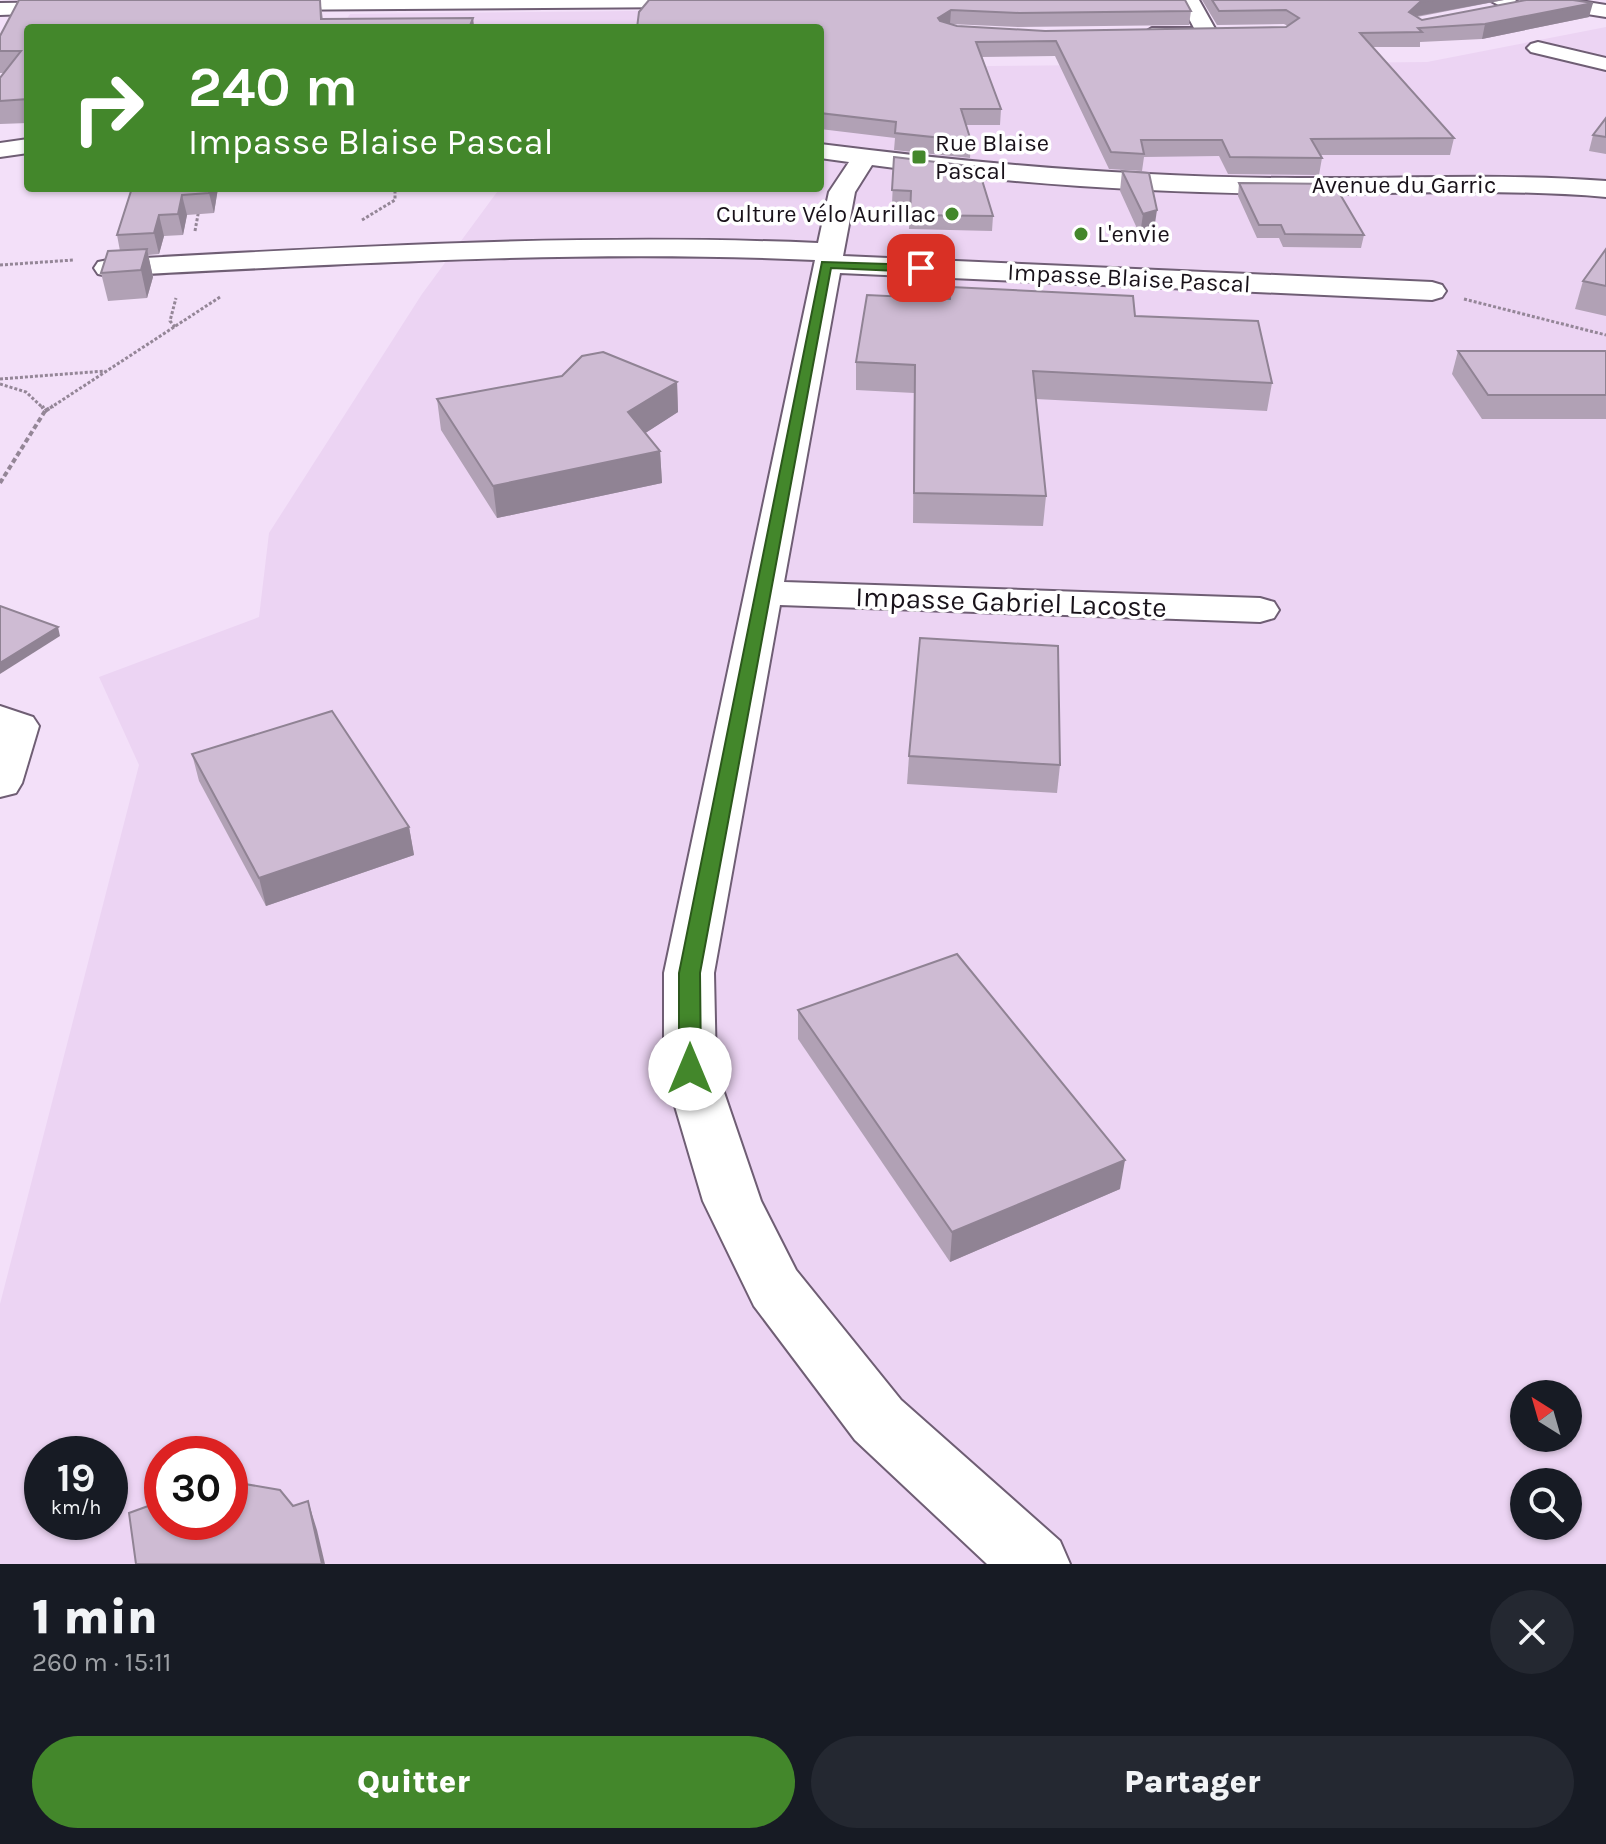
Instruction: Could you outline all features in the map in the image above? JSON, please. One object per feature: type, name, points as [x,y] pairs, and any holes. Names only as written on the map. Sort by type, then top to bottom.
[{"type":"street","points":[[248,6],[826,0]]},
{"type":"street","points":[[1129,35],[1216,34],[1189,0]]},
{"type":"street","points":[[1500,6],[1551,0]]},
{"type":"street","points":[[1543,1],[1606,11]]},
{"type":"street","points":[[0,9],[93,8]]},
{"type":"street","points":[[1538,48],[1606,64]]},
{"type":"street","points":[[842,154],[842,192],[689,973],[690,1069],[732,1201],[775,1288],[878,1420],[1036,1564]]},
{"type":"street","name":"Avenue du Garric","points":[[842,154],[957,168],[1201,184],[1490,184],[1606,189]]},
{"type":"street","name":"Impasse Blaise Pascal","points":[[108,268],[482,248],[717,247],[827,258],[1432,291]]},
{"type":"street","name":"Impasse Gabriel Lacoste","points":[[762,593],[1260,610]]},
{"type":"street","points":[[0,719],[18,726],[0,783]]},
{"type":"path","points":[[0,265],[74,260]]},
{"type":"path","points":[[1432,291],[1606,335]]},
{"type":"path","points":[[0,381],[106,371]]},
{"type":"path","points":[[0,381],[26,390],[39,400],[45,411],[0,483]]},
{"type":"shaded area","points":[[725,10],[725,24],[344,24],[350,14]]},
{"type":"shaded area","points":[[1606,27],[1606,1564],[0,1564],[0,1304],[139,765],[99,677],[259,617],[269,533],[422,294],[497,192],[824,192],[824,60],[885,67],[1427,62]]},
{"type":"building","points":[[19,0],[320,0],[321,19],[473,18],[471,24],[24,24],[24,99],[0,101],[0,78],[21,51],[0,51],[0,36]]},
{"type":"building","points":[[649,0],[1185,0],[1191,11],[1019,13],[951,10],[938,18],[957,26],[1045,31],[1286,27],[1299,18],[1286,10],[1219,11],[1212,0],[1433,0],[1420,2],[1409,12],[1422,20],[1526,0],[1593,3],[1485,24],[1418,28],[1422,32],[1360,33],[1454,138],[1311,139],[1322,158],[1230,157],[1222,140],[1141,140],[1144,154],[1111,152],[1056,41],[976,42],[1001,109],[961,109],[971,141],[895,133],[896,122],[824,113],[824,24],[638,24],[639,12]]},
{"type":"building","points":[[1606,118],[1606,137],[1593,135]]},
{"type":"building","points":[[894,157],[978,167],[993,216],[910,215],[911,191],[892,190]]},
{"type":"building","points":[[1122,171],[1149,173],[1157,210],[1143,214]]},
{"type":"building","points":[[1239,183],[1334,184],[1364,235],[1285,234],[1281,225],[1259,225]]},
{"type":"building","points":[[131,192],[209,192],[182,195],[178,214],[159,215],[154,233],[117,235]]},
{"type":"building","points":[[147,249],[141,270],[101,273],[108,251]]},
{"type":"building","points":[[1606,249],[1606,286],[1583,281]]},
{"type":"building","points":[[951,287],[1133,296],[1135,316],[1258,321],[1272,383],[1033,371],[1046,496],[914,493],[915,365],[856,362],[867,295],[950,299]]},
{"type":"building","points":[[1458,351],[1606,351],[1606,395],[1488,395]]},
{"type":"building","points":[[603,352],[677,382],[628,412],[660,451],[493,486],[437,399],[562,376],[582,356]]},
{"type":"building","points":[[0,606],[58,627],[0,663]]},
{"type":"building","points":[[920,638],[1058,646],[1060,765],[909,756]]},
{"type":"building","points":[[332,711],[409,827],[259,878],[192,754]]},
{"type":"building","points":[[957,954],[1125,1160],[952,1232],[798,1010]]},
{"type":"building","points":[[248,1485],[280,1490],[293,1506],[308,1501],[322,1564],[136,1564],[129,1513],[144,1508],[144,1540],[248,1540]]},
{"type":"place","name":"Rue Blaise Pascal","points":[[919,157]]},
{"type":"place","name":"Culture Vélo Aurillac","points":[[952,214]]},
{"type":"place","name":"L'envie","points":[[1081,234]]},
{"type":"route","points":[[690,1069],[689,973],[826,264],[921,268]]}]
